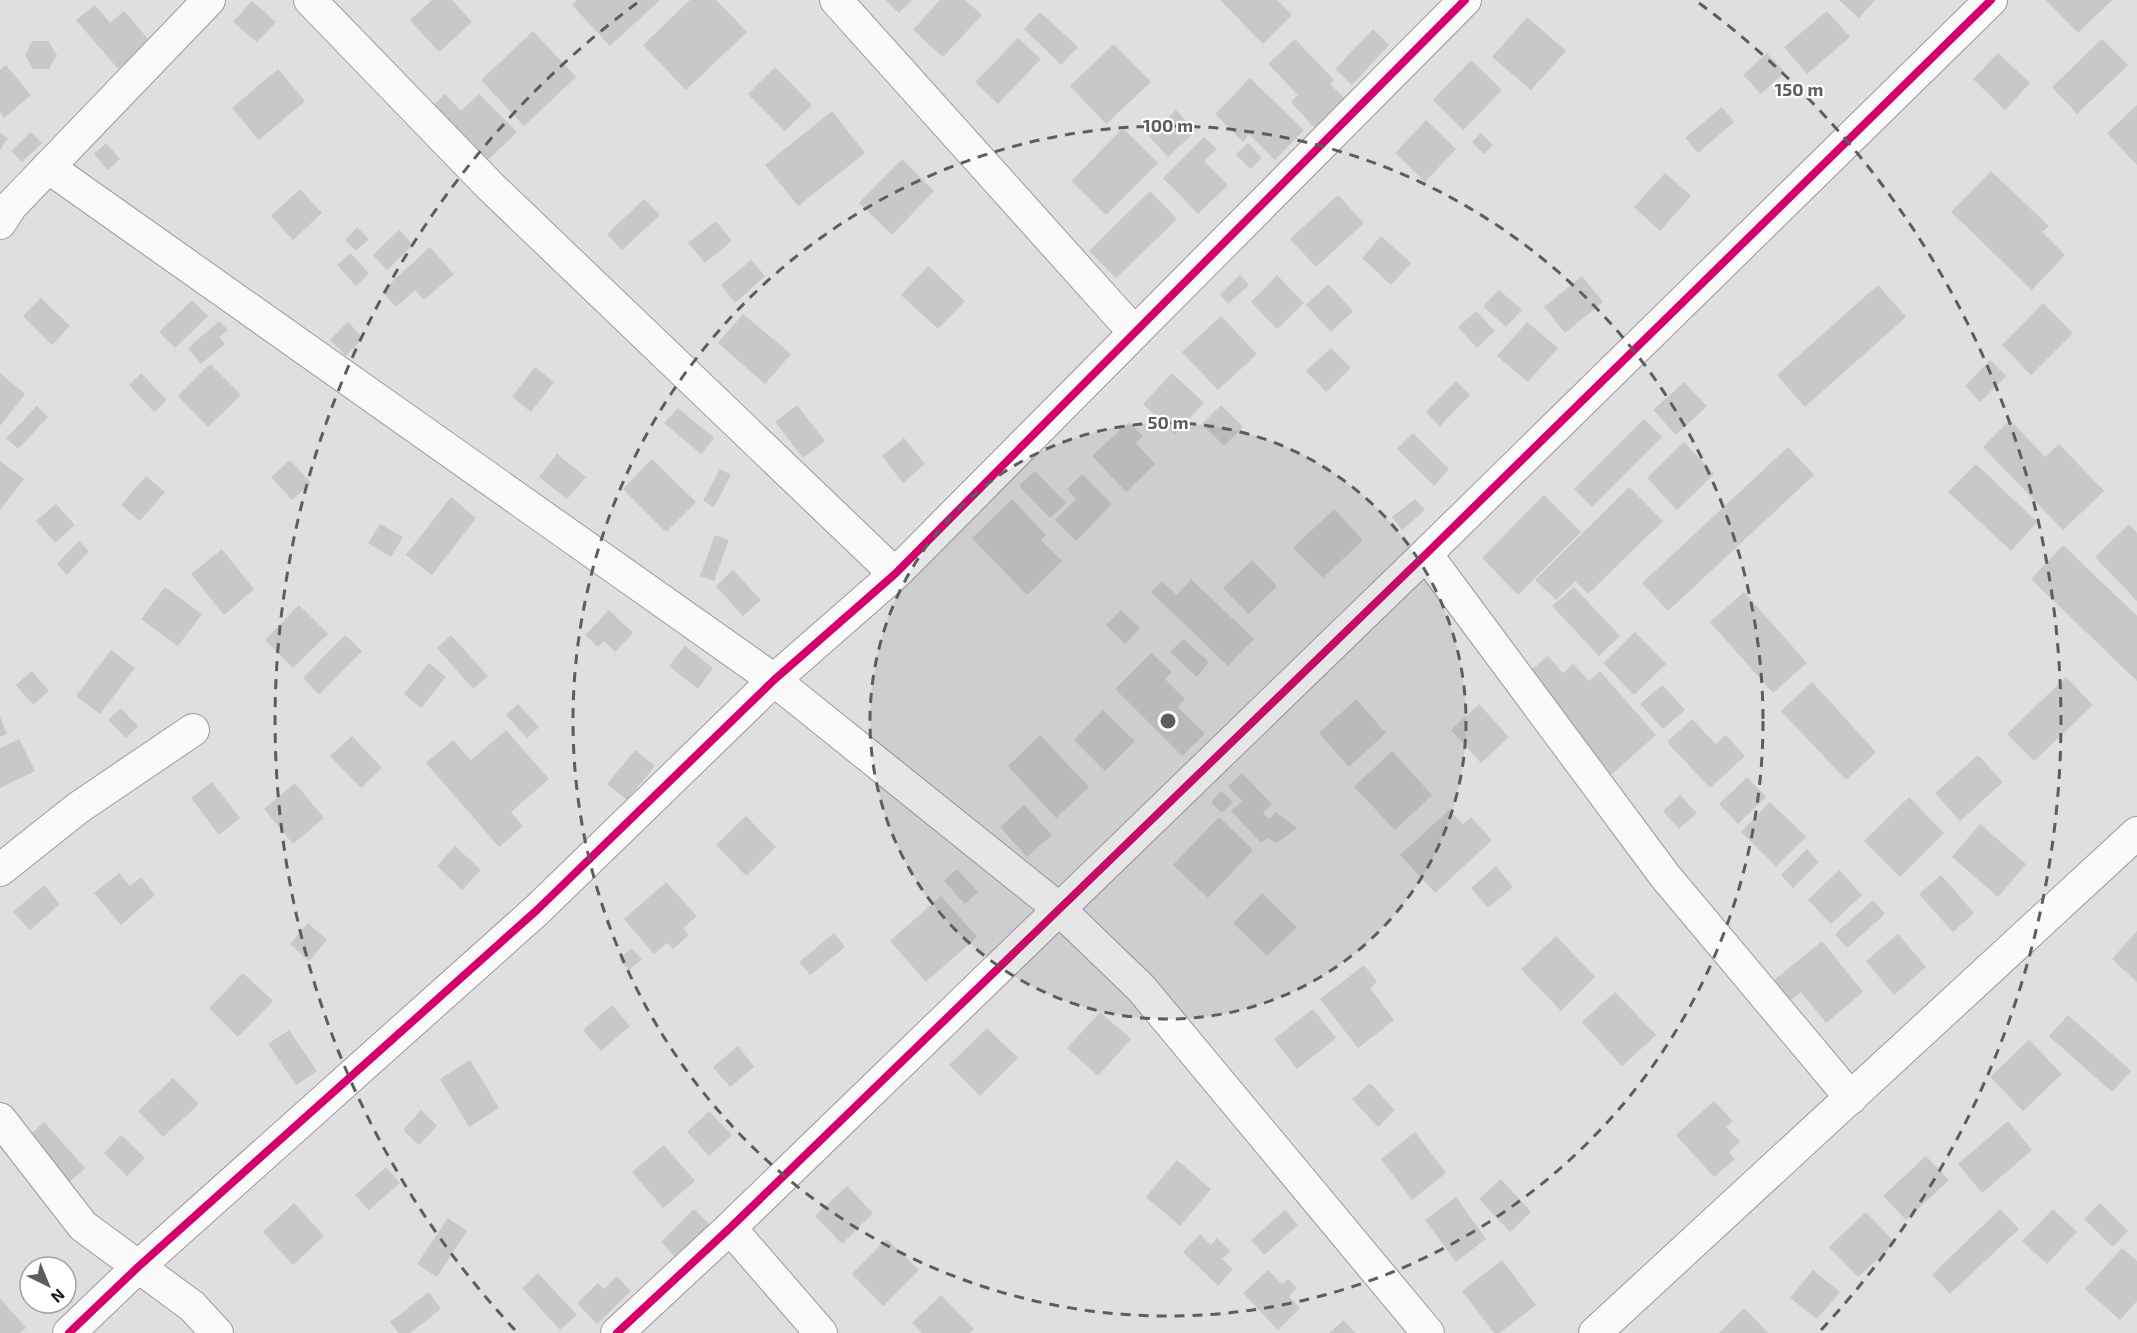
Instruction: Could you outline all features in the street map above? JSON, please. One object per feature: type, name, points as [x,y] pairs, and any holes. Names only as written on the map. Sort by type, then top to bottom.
[{"type":"street","points":[[4,209],[48,167],[209,0]]},
{"type":"street","points":[[310,0],[490,186],[895,574]]},
{"type":"street","points":[[836,0],[1134,332]]},
{"type":"street","points":[[617,1333],[730,1228],[1426,554],[1991,0]]},
{"type":"street","points":[[69,1333],[138,1267],[537,910],[774,680],[895,574],[1455,4]]},
{"type":"street","points":[[48,167],[774,680],[1058,908],[1141,988],[1428,1333]]},
{"type":"street","points":[[1426,554],[1665,876],[1851,1098]]},
{"type":"street","points":[[0,870],[78,808],[194,730]]},
{"type":"street","points":[[1594,1333],[2137,833]]},
{"type":"street","points":[[0,1119],[83,1226],[192,1306],[217,1333]]},
{"type":"street","points":[[730,1228],[821,1333]]},
{"type":"building","points":[[432,0],[452,0],[472,22],[439,52],[410,20]]},
{"type":"building","points":[[577,0],[660,0],[610,46],[572,5]]},
{"type":"building","points":[[690,0],[716,0],[747,32],[686,90],[643,45]]},
{"type":"building","points":[[886,0],[912,0],[899,13]]},
{"type":"building","points":[[940,0],[965,0],[982,15],[943,57],[913,30]]},
{"type":"building","points":[[1220,0],[1277,0],[1292,15],[1263,44]]},
{"type":"building","points":[[1839,0],[1875,0],[1859,18]]},
{"type":"building","points":[[2046,0],[2112,0],[2078,33]]},
{"type":"building","points":[[252,1],[276,22],[257,42],[233,22]]},
{"type":"building","points":[[95,5],[110,23],[124,11],[150,41],[118,69],[76,20]]},
{"type":"building","points":[[1827,11],[1850,37],[1807,74],[1784,47]]},
{"type":"building","points":[[1040,12],[1078,47],[1061,65],[1024,29]]},
{"type":"building","points":[[1527,17],[1566,51],[1531,90],[1492,57]]},
{"type":"building","points":[[1373,29],[1389,45],[1352,85],[1335,69]]},
{"type":"building","points":[[533,31],[576,77],[524,126],[481,80]]},
{"type":"building","points":[[1018,38],[1041,59],[998,104],[975,82]]},
{"type":"building","points":[[1295,39],[1334,80],[1330,84],[1348,102],[1317,131],[1291,102],[1298,95],[1268,64]]},
{"type":"building","points":[[2102,39],[2128,65],[2077,114],[2052,87]]},
{"type":"building","points":[[32,41],[48,41],[57,55],[49,69],[33,69],[25,55]]},
{"type":"building","points":[[1114,44],[1151,82],[1106,124],[1070,86]]},
{"type":"building","points":[[1767,53],[1785,72],[1761,94],[1743,75]]},
{"type":"building","points":[[1998,53],[2030,83],[2005,110],[1973,79]]},
{"type":"building","points":[[1471,60],[1502,90],[1463,130],[1433,100]]},
{"type":"building","points":[[6,65],[31,95],[4,118],[0,112],[0,70]]},
{"type":"building","points":[[775,67],[812,105],[785,131],[748,94]]},
{"type":"building","points":[[278,69],[305,101],[259,140],[232,108]]},
{"type":"building","points":[[1250,78],[1304,130],[1275,160],[1249,134],[1243,142],[1215,114]]},
{"type":"building","points":[[445,94],[461,111],[479,94],[517,132],[488,160],[434,105]]},
{"type":"building","points":[[2137,105],[2137,165],[2107,133]]},
{"type":"building","points":[[1722,107],[1734,122],[1698,153],[1685,138]]},
{"type":"building","points":[[1176,110],[1196,131],[1168,157],[1149,136]]},
{"type":"building","points":[[832,111],[865,153],[798,206],[765,165]]},
{"type":"building","points":[[1426,120],[1456,149],[1425,182],[1395,153]]},
{"type":"building","points":[[1123,128],[1158,163],[1106,215],[1071,181]]},
{"type":"building","points":[[31,132],[42,143],[22,162],[11,151]]},
{"type":"building","points":[[0,133],[8,138],[0,150]]},
{"type":"building","points":[[1481,133],[1493,145],[1484,154],[1472,142]]},
{"type":"building","points":[[1204,137],[1217,149],[1204,161],[1228,185],[1198,214],[1163,178]]},
{"type":"building","points":[[106,143],[120,159],[108,170],[94,154]]},
{"type":"building","points":[[1248,143],[1262,158],[1250,169],[1236,154]]},
{"type":"building","points":[[902,159],[934,191],[892,235],[859,203]]},
{"type":"building","points":[[1991,171],[2049,226],[2042,232],[2065,255],[2032,290],[1951,212]]},
{"type":"building","points":[[1665,173],[1691,196],[1660,231],[1634,207]]},
{"type":"building","points":[[300,189],[322,213],[293,240],[271,216]]},
{"type":"building","points":[[1150,191],[1177,219],[1116,278],[1089,251]]},
{"type":"building","points":[[1338,195],[1364,223],[1316,267],[1290,239]]},
{"type":"building","points":[[644,199],[660,215],[622,250],[607,234]]},
{"type":"building","points":[[716,221],[732,241],[705,263],[688,243]]},
{"type":"building","points":[[357,227],[369,239],[356,251],[345,240]]},
{"type":"building","points":[[399,230],[413,245],[387,270],[373,255]]},
{"type":"building","points":[[1381,236],[1411,263],[1391,285],[1362,258]]},
{"type":"building","points":[[430,247],[454,274],[424,300],[415,290],[396,307],[382,291]]},
{"type":"building","points":[[350,253],[369,273],[356,286],[337,265]]},
{"type":"building","points":[[751,260],[765,276],[735,303],[721,285]]},
{"type":"building","points":[[928,266],[965,301],[938,329],[901,295]]},
{"type":"building","points":[[1240,275],[1249,285],[1228,304],[1220,294]]},
{"type":"building","points":[[1277,275],[1304,303],[1277,329],[1251,302]]},
{"type":"building","points":[[1582,276],[1603,302],[1565,333],[1544,307]]},
{"type":"building","points":[[1328,284],[1353,311],[1331,332],[1306,305]]},
{"type":"building","points":[[1878,285],[1906,317],[1805,407],[1777,375]]},
{"type":"building","points":[[1499,290],[1522,310],[1506,327],[1483,306]]},
{"type":"building","points":[[41,298],[70,326],[52,345],[23,316]]},
{"type":"building","points":[[192,300],[208,316],[175,348],[159,332]]},
{"type":"building","points":[[2043,303],[2073,333],[2031,375],[2002,345]]},
{"type":"building","points":[[1476,311],[1495,331],[1477,348],[1458,327]]},
{"type":"building","points":[[743,314],[791,354],[765,384],[718,343]]},
{"type":"building","points":[[1221,316],[1257,354],[1218,390],[1182,352]]},
{"type":"building","points":[[219,321],[228,330],[219,337],[225,344],[201,364],[188,348]]},
{"type":"building","points":[[348,322],[363,338],[346,356],[330,340]]},
{"type":"building","points":[[1527,322],[1558,348],[1528,382],[1497,356]]},
{"type":"building","points":[[1331,348],[1351,368],[1326,392],[1306,371]]},
{"type":"building","points":[[1990,360],[2006,376],[1980,402],[1965,386]]},
{"type":"building","points":[[210,364],[241,395],[208,427],[178,396]]},
{"type":"building","points":[[535,367],[554,382],[531,412],[512,397]]},
{"type":"building","points":[[0,373],[25,394],[0,426]]},
{"type":"building","points":[[141,373],[167,400],[154,412],[129,385]]},
{"type":"building","points":[[1172,373],[1204,403],[1175,434],[1143,404]]},
{"type":"building","points":[[1456,381],[1470,395],[1440,426],[1426,412]]},
{"type":"building","points":[[1684,382],[1707,406],[1676,435],[1653,410]]},
{"type":"building","points":[[797,405],[825,441],[803,458],[775,422]]},
{"type":"building","points":[[1221,405],[1243,427],[1224,446],[1202,424]]},
{"type":"building","points":[[37,406],[48,417],[18,449],[6,438]]},
{"type":"building","points":[[678,408],[714,438],[701,454],[664,423]]},
{"type":"building","points":[[1644,419],[1662,437],[1592,507],[1574,489]]},
{"type":"building","points":[[2010,420],[2045,457],[2059,444],[2104,491],[2063,530],[1983,447]]},
{"type":"building","points":[[1129,422],[1143,436],[1136,443],[1155,464],[1126,492],[1092,456]]},
{"type":"building","points":[[1413,433],[1449,469],[1434,486],[1397,449]]},
{"type":"building","points":[[904,438],[925,464],[903,483],[882,456]]},
{"type":"building","points":[[1684,442],[1714,474],[1677,510],[1647,478]]},
{"type":"building","points":[[1788,447],[1814,475],[1668,611],[1642,583]]},
{"type":"building","points":[[557,454],[586,477],[567,499],[539,477]]},
{"type":"building","points":[[652,459],[696,502],[666,532],[623,489]]},
{"type":"building","points":[[290,460],[311,483],[292,500],[271,477]]},
{"type":"building","points":[[0,461],[24,479],[0,510]]},
{"type":"building","points":[[1976,464],[2037,522],[2011,551],[1948,492]]},
{"type":"building","points":[[720,469],[731,475],[714,507],[703,501]]},
{"type":"building","points":[[1035,471],[1066,503],[1050,518],[1019,486]]},
{"type":"building","points":[[1082,474],[1112,504],[1076,541],[1055,520],[1076,499],[1067,489]]},
{"type":"building","points":[[146,476],[165,492],[140,521],[121,505]]},
{"type":"building","points":[[1629,487],[1663,521],[1588,594],[1575,581],[1556,600],[1535,580]]},
{"type":"building","points":[[1544,495],[1581,532],[1518,595],[1482,558]]},
{"type":"building","points":[[451,497],[476,518],[432,575],[406,555]]},
{"type":"building","points":[[1012,499],[1046,535],[1041,540],[1062,561],[1027,595],[972,538]]},
{"type":"building","points":[[1415,499],[1425,510],[1402,530],[1392,517]]},
{"type":"building","points":[[56,504],[75,525],[55,543],[36,521]]},
{"type":"building","points":[[1334,509],[1363,540],[1323,578],[1293,548]]},
{"type":"building","points":[[380,524],[403,537],[391,557],[368,543]]},
{"type":"building","points":[[2129,524],[2137,533],[2137,601],[2095,557]]},
{"type":"building","points":[[715,535],[729,540],[714,581],[700,576]]},
{"type":"building","points":[[79,541],[89,551],[67,575],[57,564]]},
{"type":"building","points":[[2063,545],[2137,616],[2137,681],[2031,579]]},
{"type":"building","points":[[222,549],[254,589],[224,615],[191,574]]},
{"type":"building","points":[[1252,560],[1277,586],[1248,614],[1223,588]]},
{"type":"building","points":[[733,570],[761,600],[743,616],[716,586]]},
{"type":"building","points":[[1191,579],[1254,639],[1228,666],[1151,592],[1162,581],[1177,595]]},
{"type":"building","points":[[165,587],[202,614],[178,646],[141,619]]},
{"type":"building","points":[[1574,587],[1620,636],[1599,656],[1552,606]]},
{"type":"building","points":[[1744,592],[1807,663],[1773,693],[1710,622]]},
{"type":"building","points":[[299,605],[328,634],[293,668],[265,640]]},
{"type":"building","points":[[609,610],[633,633],[615,652],[604,641],[598,647],[585,635]]},
{"type":"building","points":[[1121,610],[1140,628],[1125,644],[1106,625]]},
{"type":"building","points":[[1635,632],[1666,664],[1634,695],[1603,663]]},
{"type":"building","points":[[345,635],[362,651],[319,695],[303,678]]},
{"type":"building","points":[[451,635],[488,676],[473,689],[437,648]]},
{"type":"building","points":[[1183,639],[1209,662],[1197,677],[1170,652]]},
{"type":"building","points":[[685,646],[713,668],[698,689],[669,666]]},
{"type":"building","points":[[111,650],[135,668],[100,714],[76,696]]},
{"type":"building","points":[[1151,653],[1172,672],[1165,679],[1185,699],[1178,707],[1205,734],[1182,756],[1115,689]]},
{"type":"building","points":[[1548,656],[1563,673],[1573,664],[1589,681],[1600,671],[1656,735],[1611,775],[1524,676]]},
{"type":"building","points":[[429,663],[446,677],[421,708],[404,694]]},
{"type":"building","points":[[32,671],[49,691],[33,705],[16,685]]},
{"type":"building","points":[[2066,677],[2093,705],[2034,761],[2007,734]]},
{"type":"building","points":[[1812,682],[1876,752],[1846,780],[1781,711]]},
{"type":"building","points":[[1662,685],[1685,710],[1663,729],[1640,704]]},
{"type":"building","points":[[1356,699],[1386,733],[1349,767],[1319,733]]},
{"type":"building","points":[[518,704],[539,727],[527,738],[506,715]]},
{"type":"building","points":[[1479,704],[1509,737],[1481,763],[1451,730]]},
{"type":"building","points":[[121,708],[138,726],[126,738],[108,720]]},
{"type":"building","points":[[1103,710],[1135,741],[1105,771],[1074,740]]},
{"type":"building","points":[[0,716],[7,734],[0,737]]},
{"type":"building","points":[[1692,719],[1716,744],[1726,735],[1745,756],[1710,788],[1667,742]]},
{"type":"building","points":[[506,730],[549,779],[511,812],[523,826],[499,847],[426,763],[453,740],[471,760]]},
{"type":"building","points":[[1040,735],[1089,787],[1056,818],[1008,766]]},
{"type":"building","points":[[352,736],[382,768],[361,788],[330,756]]},
{"type":"building","points":[[19,739],[35,771],[0,788],[0,748]]},
{"type":"building","points":[[635,750],[655,766],[627,800],[607,784]]},
{"type":"building","points":[[1392,751],[1432,795],[1395,830],[1354,787]]},
{"type":"building","points":[[1978,755],[2003,782],[1960,821],[1935,793]]},
{"type":"building","points":[[1242,773],[1272,804],[1263,813],[1269,819],[1276,812],[1297,828],[1277,843],[1267,838],[1261,843],[1231,811],[1242,801],[1228,786]]},
{"type":"building","points":[[1747,777],[1766,797],[1738,824],[1719,804]]},
{"type":"building","points":[[212,782],[240,818],[219,835],[191,798]]},
{"type":"building","points":[[295,783],[324,818],[293,844],[264,809]]},
{"type":"building","points":[[1221,791],[1233,802],[1222,813],[1211,802]]},
{"type":"building","points":[[1680,795],[1697,813],[1679,829],[1663,811]]},
{"type":"building","points":[[1909,797],[1944,833],[1900,877],[1864,841]]},
{"type":"building","points":[[1770,802],[1806,837],[1776,866],[1741,832]]},
{"type":"building","points":[[1024,805],[1052,835],[1027,857],[1000,827]]},
{"type":"building","points":[[1449,810],[1463,824],[1471,817],[1492,840],[1435,893],[1400,855]]},
{"type":"building","points":[[746,816],[776,847],[746,876],[716,845]]},
{"type":"building","points":[[1219,817],[1253,850],[1208,898],[1173,865]]},
{"type":"building","points":[[1980,824],[2026,864],[1998,897],[1952,857]]},
{"type":"building","points":[[455,846],[481,870],[462,890],[437,866]]},
{"type":"building","points":[[1807,849],[1819,862],[1793,888],[1781,875]]},
{"type":"building","points":[[1496,866],[1513,887],[1488,908],[1471,888]]},
{"type":"building","points":[[957,869],[978,892],[965,904],[944,881]]},
{"type":"building","points":[[1839,870],[1862,895],[1831,924],[1808,900]]},
{"type":"building","points":[[119,873],[130,886],[141,877],[155,895],[121,925],[94,893]]},
{"type":"building","points":[[1941,875],[1974,913],[1953,932],[1919,894]]},
{"type":"building","points":[[666,882],[697,916],[683,928],[689,935],[673,949],[667,943],[654,954],[624,919]]},
{"type":"building","points":[[44,885],[60,904],[30,930],[13,912]]},
{"type":"building","points":[[1262,893],[1297,927],[1267,956],[1233,923]]},
{"type":"building","points":[[941,896],[977,937],[926,982],[890,941]]},
{"type":"building","points":[[1873,900],[1885,914],[1847,948],[1835,934]]},
{"type":"building","points":[[308,923],[327,940],[309,961],[290,944]]},
{"type":"building","points":[[2137,931],[2137,982],[2112,959]]},
{"type":"building","points":[[834,933],[845,947],[810,975],[799,962]]},
{"type":"building","points":[[1898,934],[1926,967],[1894,995],[1866,961]]},
{"type":"building","points":[[1556,936],[1595,977],[1561,1011],[1521,969]]},
{"type":"building","points":[[1822,941],[1863,992],[1826,1023],[1801,992],[1789,1001],[1773,981]]},
{"type":"building","points":[[631,948],[642,959],[629,970],[619,960]]},
{"type":"building","points":[[1364,965],[1377,982],[1370,988],[1394,1020],[1358,1048],[1320,999]]},
{"type":"building","points":[[243,973],[273,1001],[238,1037],[209,1008]]},
{"type":"building","points":[[1615,992],[1656,1035],[1622,1066],[1582,1022]]},
{"type":"building","points":[[612,1005],[630,1026],[601,1051],[583,1030]]},
{"type":"building","points":[[1313,1009],[1336,1038],[1297,1069],[1274,1039]]},
{"type":"building","points":[[1100,1012],[1131,1039],[1098,1076],[1067,1048]]},
{"type":"building","points":[[2068,1015],[2131,1071],[2112,1092],[2049,1036]]},
{"type":"building","points":[[987,1028],[1018,1058],[980,1096],[949,1065]]},
{"type":"building","points":[[289,1030],[317,1071],[296,1085],[268,1044]]},
{"type":"building","points":[[2029,1040],[2062,1074],[2023,1111],[1990,1077]]},
{"type":"building","points":[[738,1046],[754,1067],[730,1087],[713,1067]]},
{"type":"building","points":[[470,1060],[499,1108],[469,1127],[440,1079]]},
{"type":"building","points":[[173,1078],[199,1104],[163,1137],[138,1111]]},
{"type":"building","points":[[1370,1083],[1395,1110],[1378,1127],[1352,1099]]},
{"type":"building","points":[[1714,1101],[1733,1121],[1726,1127],[1740,1142],[1729,1152],[1735,1159],[1714,1177],[1676,1135]]},
{"type":"building","points":[[421,1110],[437,1126],[419,1145],[403,1130]]},
{"type":"building","points":[[709,1111],[732,1135],[709,1156],[687,1132]]},
{"type":"building","points":[[2008,1121],[2032,1150],[1982,1193],[1958,1164]]},
{"type":"building","points":[[44,1122],[85,1168],[63,1188],[22,1142]]},
{"type":"building","points":[[1415,1132],[1446,1173],[1412,1200],[1381,1159]]},
{"type":"building","points":[[121,1135],[145,1158],[127,1176],[104,1153]]},
{"type":"building","points":[[664,1145],[695,1181],[663,1208],[632,1172]]},
{"type":"building","points":[[1926,1156],[1949,1180],[1906,1220],[1883,1196]]},
{"type":"building","points":[[1177,1160],[1211,1189],[1180,1226],[1146,1197]]},
{"type":"building","points":[[386,1167],[400,1183],[369,1210],[355,1195]]},
{"type":"building","points":[[1501,1179],[1531,1212],[1510,1232],[1479,1199]]},
{"type":"building","points":[[847,1186],[873,1213],[842,1244],[815,1216]]},
{"type":"building","points":[[1456,1197],[1486,1239],[1456,1262],[1425,1220]]},
{"type":"building","points":[[294,1203],[324,1236],[293,1265],[263,1232]]},
{"type":"building","points":[[2100,1203],[2128,1231],[2113,1247],[2084,1219]]},
{"type":"building","points":[[694,1209],[710,1225],[677,1259],[661,1242]]},
{"type":"building","points":[[2000,1209],[2019,1229],[1950,1294],[1932,1275]]},
{"type":"building","points":[[2053,1209],[2077,1232],[2047,1264],[2022,1241]]},
{"type":"building","points":[[1285,1210],[1298,1225],[1264,1255],[1251,1240]]},
{"type":"building","points":[[1866,1212],[1895,1243],[1858,1277],[1829,1247]]},
{"type":"building","points":[[448,1218],[467,1231],[437,1277],[417,1264]]},
{"type":"building","points":[[1200,1234],[1211,1245],[1217,1238],[1230,1251],[1222,1259],[1233,1269],[1218,1286],[1183,1252]]},
{"type":"building","points":[[887,1239],[919,1270],[883,1306],[852,1274]]},
{"type":"building","points":[[2122,1248],[2137,1261],[2137,1301],[2120,1320],[2085,1289]]},
{"type":"building","points":[[1502,1260],[1536,1305],[1500,1333],[1494,1333],[1462,1291]]},
{"type":"building","points":[[1268,1270],[1282,1284],[1288,1279],[1297,1288],[1289,1296],[1300,1308],[1278,1330],[1243,1293]]},
{"type":"building","points":[[1813,1270],[1840,1292],[1817,1319],[1790,1298]]},
{"type":"building","points":[[538,1273],[577,1315],[560,1330],[522,1288]]},
{"type":"building","points":[[617,1276],[631,1291],[597,1324],[577,1303],[598,1283],[604,1289]]},
{"type":"building","points":[[429,1292],[441,1309],[410,1333],[399,1333],[390,1322]]},
{"type":"building","points":[[941,1295],[974,1329],[969,1333],[922,1333],[912,1323]]},
{"type":"building","points":[[0,1298],[26,1328],[20,1333],[0,1333]]},
{"type":"building","points":[[1744,1308],[1768,1333],[1719,1333]]},
{"type":"building","points":[[1344,1320],[1355,1333],[1329,1333]]},
{"type":"cycle path","points":[[69,1333],[138,1267],[537,910],[774,680],[895,574],[1465,0]]},
{"type":"cycle path","points":[[617,1333],[730,1228],[1426,554],[1991,0]]}]
